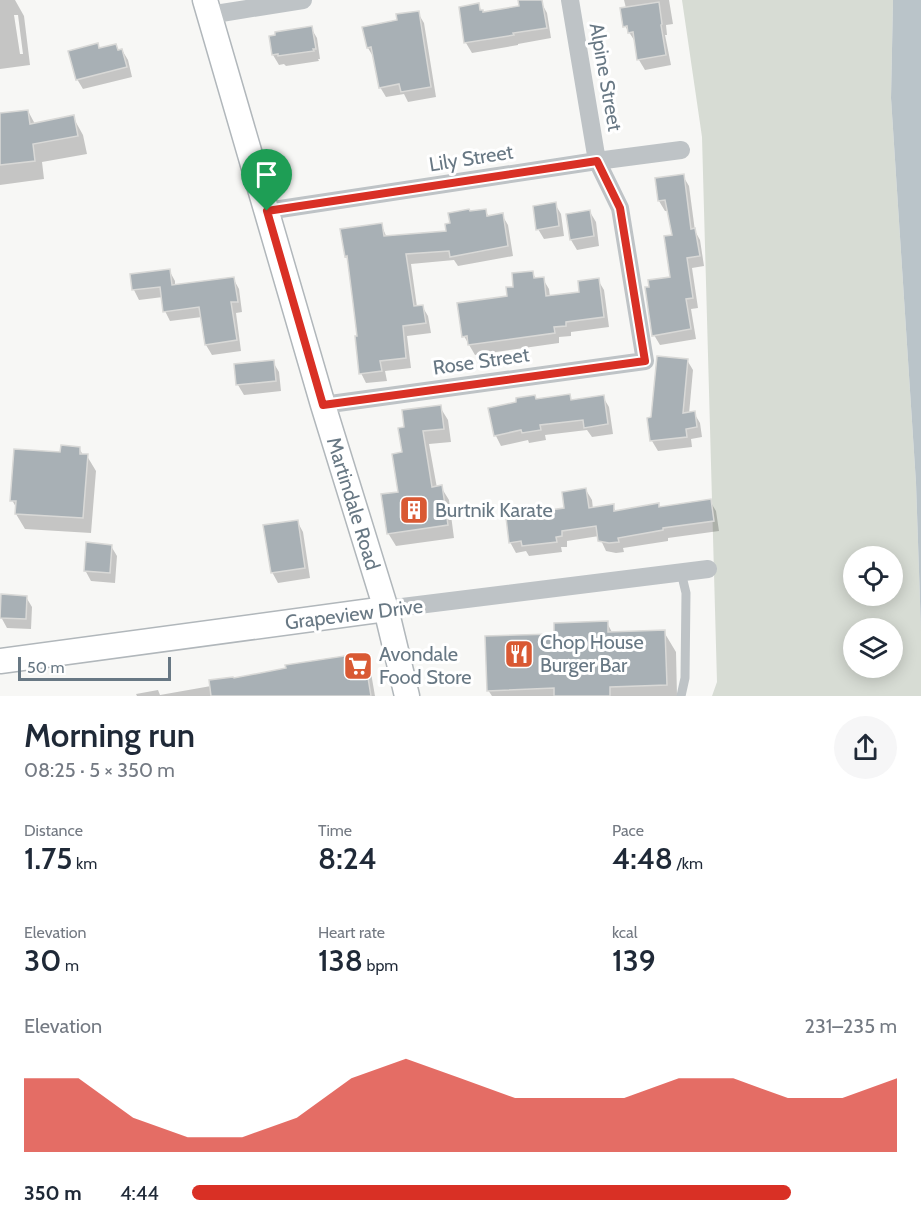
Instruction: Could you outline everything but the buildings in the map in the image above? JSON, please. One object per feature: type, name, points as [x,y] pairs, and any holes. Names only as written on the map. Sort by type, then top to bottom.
[{"type":"main road","name":"Martindale Road","points":[[207,7],[323,405],[386,609],[407,696]]},
{"type":"main road","name":"Grapeview Drive","points":[[0,661],[386,609]]},
{"type":"street","points":[[207,7],[303,0]]},
{"type":"street","name":"Alpine Street","points":[[570,0],[597,161],[620,208],[645,361]]},
{"type":"street","name":"Lily Street","points":[[267,211],[681,150]]},
{"type":"street","name":"Rose Street","points":[[323,405],[645,361]]},
{"type":"street","name":"Grapeview Drive","points":[[386,609],[708,569]]},
{"type":"lane","points":[[681,572],[686,593],[685,678],[681,696]]},
{"type":"shaded area","points":[[682,0],[893,0],[891,98],[916,483],[921,696],[712,696],[717,682],[702,137]]},
{"type":"shaded area","points":[[893,0],[921,0],[921,631],[916,483],[891,98]]},
{"type":"place","name":"Burtnik Karate","points":[[414,510]]},
{"type":"place","name":"Chop House Burger Bar","points":[[519,654]]},
{"type":"place","name":"Avondale Food Store","points":[[358,666]]},
{"type":"route","points":[[597,161],[620,208],[645,361],[323,405],[267,211],[597,161]]}]
